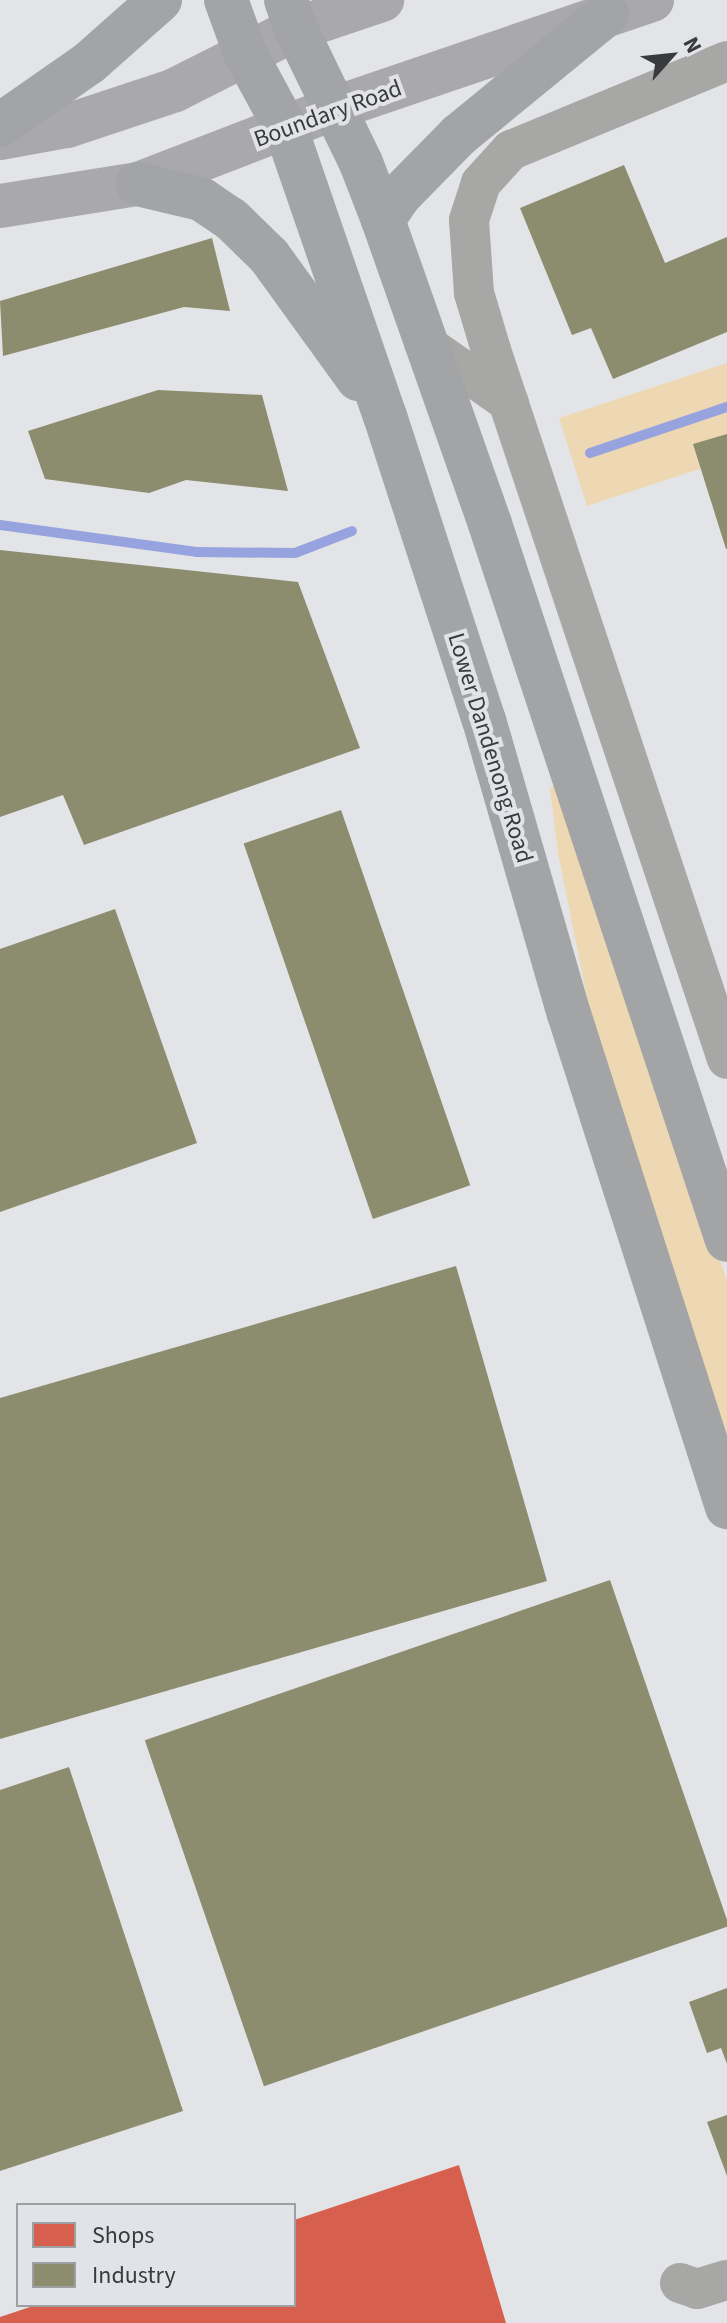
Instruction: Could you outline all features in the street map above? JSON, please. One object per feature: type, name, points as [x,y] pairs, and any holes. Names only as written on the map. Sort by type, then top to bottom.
[{"type":"highway","points":[[0,125],[89,63],[160,0]]},
{"type":"highway","name":"Lower Dandenong Road","points":[[226,0],[246,55],[286,129],[385,416],[484,720],[569,1014],[727,1507]]},
{"type":"highway","points":[[383,220],[399,196],[459,135],[607,14]]},
{"type":"highway","points":[[291,15],[383,220],[495,539],[727,1240]]},
{"type":"highway","points":[[138,184],[201,199],[231,219],[269,256],[385,416]]},
{"type":"main road","points":[[0,138],[67,126],[148,99],[246,55],[291,15],[382,0]]},
{"type":"main road","name":"Boundary Road","points":[[0,206],[138,184],[335,108],[652,0]]},
{"type":"street","points":[[727,61],[511,150],[481,183],[469,220],[474,293],[727,1059]]},
{"type":"street","points":[[424,343],[509,402]]},
{"type":"street","points":[[680,2283],[697,2289],[727,2280]]},
{"type":"shaded area","points":[[727,363],[727,460],[587,506],[559,418]]},
{"type":"shaded area","points":[[558,787],[615,943],[727,1281],[727,1443],[594,1033],[558,853],[550,789]]},
{"type":"building: Shops","points":[[459,2165],[506,2323],[0,2323],[0,2317],[30,2307],[296,2307],[296,2219]]},
{"type":"building: Industry","points":[[624,165],[665,263],[727,237],[727,332],[613,379],[591,328],[572,335],[520,208]]},
{"type":"building: Industry","points":[[212,238],[230,311],[184,307],[3,356],[0,301]]},
{"type":"building: Industry","points":[[158,390],[262,395],[288,491],[186,480],[149,493],[45,479],[28,431]]},
{"type":"building: Industry","points":[[727,434],[727,549],[726,549],[693,444]]},
{"type":"building: Industry","points":[[0,550],[298,582],[360,748],[84,845],[63,795],[0,817]]},
{"type":"building: Industry","points":[[341,810],[470,1185],[373,1219],[244,844]]},
{"type":"building: Industry","points":[[115,909],[197,1143],[0,1212],[0,949]]},
{"type":"building: Industry","points":[[456,1266],[547,1581],[0,1739],[0,1398]]},
{"type":"building: Industry","points":[[610,1580],[727,1927],[264,2086],[145,1740]]},
{"type":"building: Industry","points":[[69,1767],[183,2111],[0,2171],[0,1790]]},
{"type":"building: Industry","points":[[727,1988],[727,2064],[721,2048],[707,2053],[689,2002]]},
{"type":"building: Industry","points":[[727,2115],[727,2176],[707,2122]]},
{"type":"waterway","points":[[590,453],[727,407]]},
{"type":"waterway","points":[[0,525],[196,552],[295,553],[352,531]]}]
